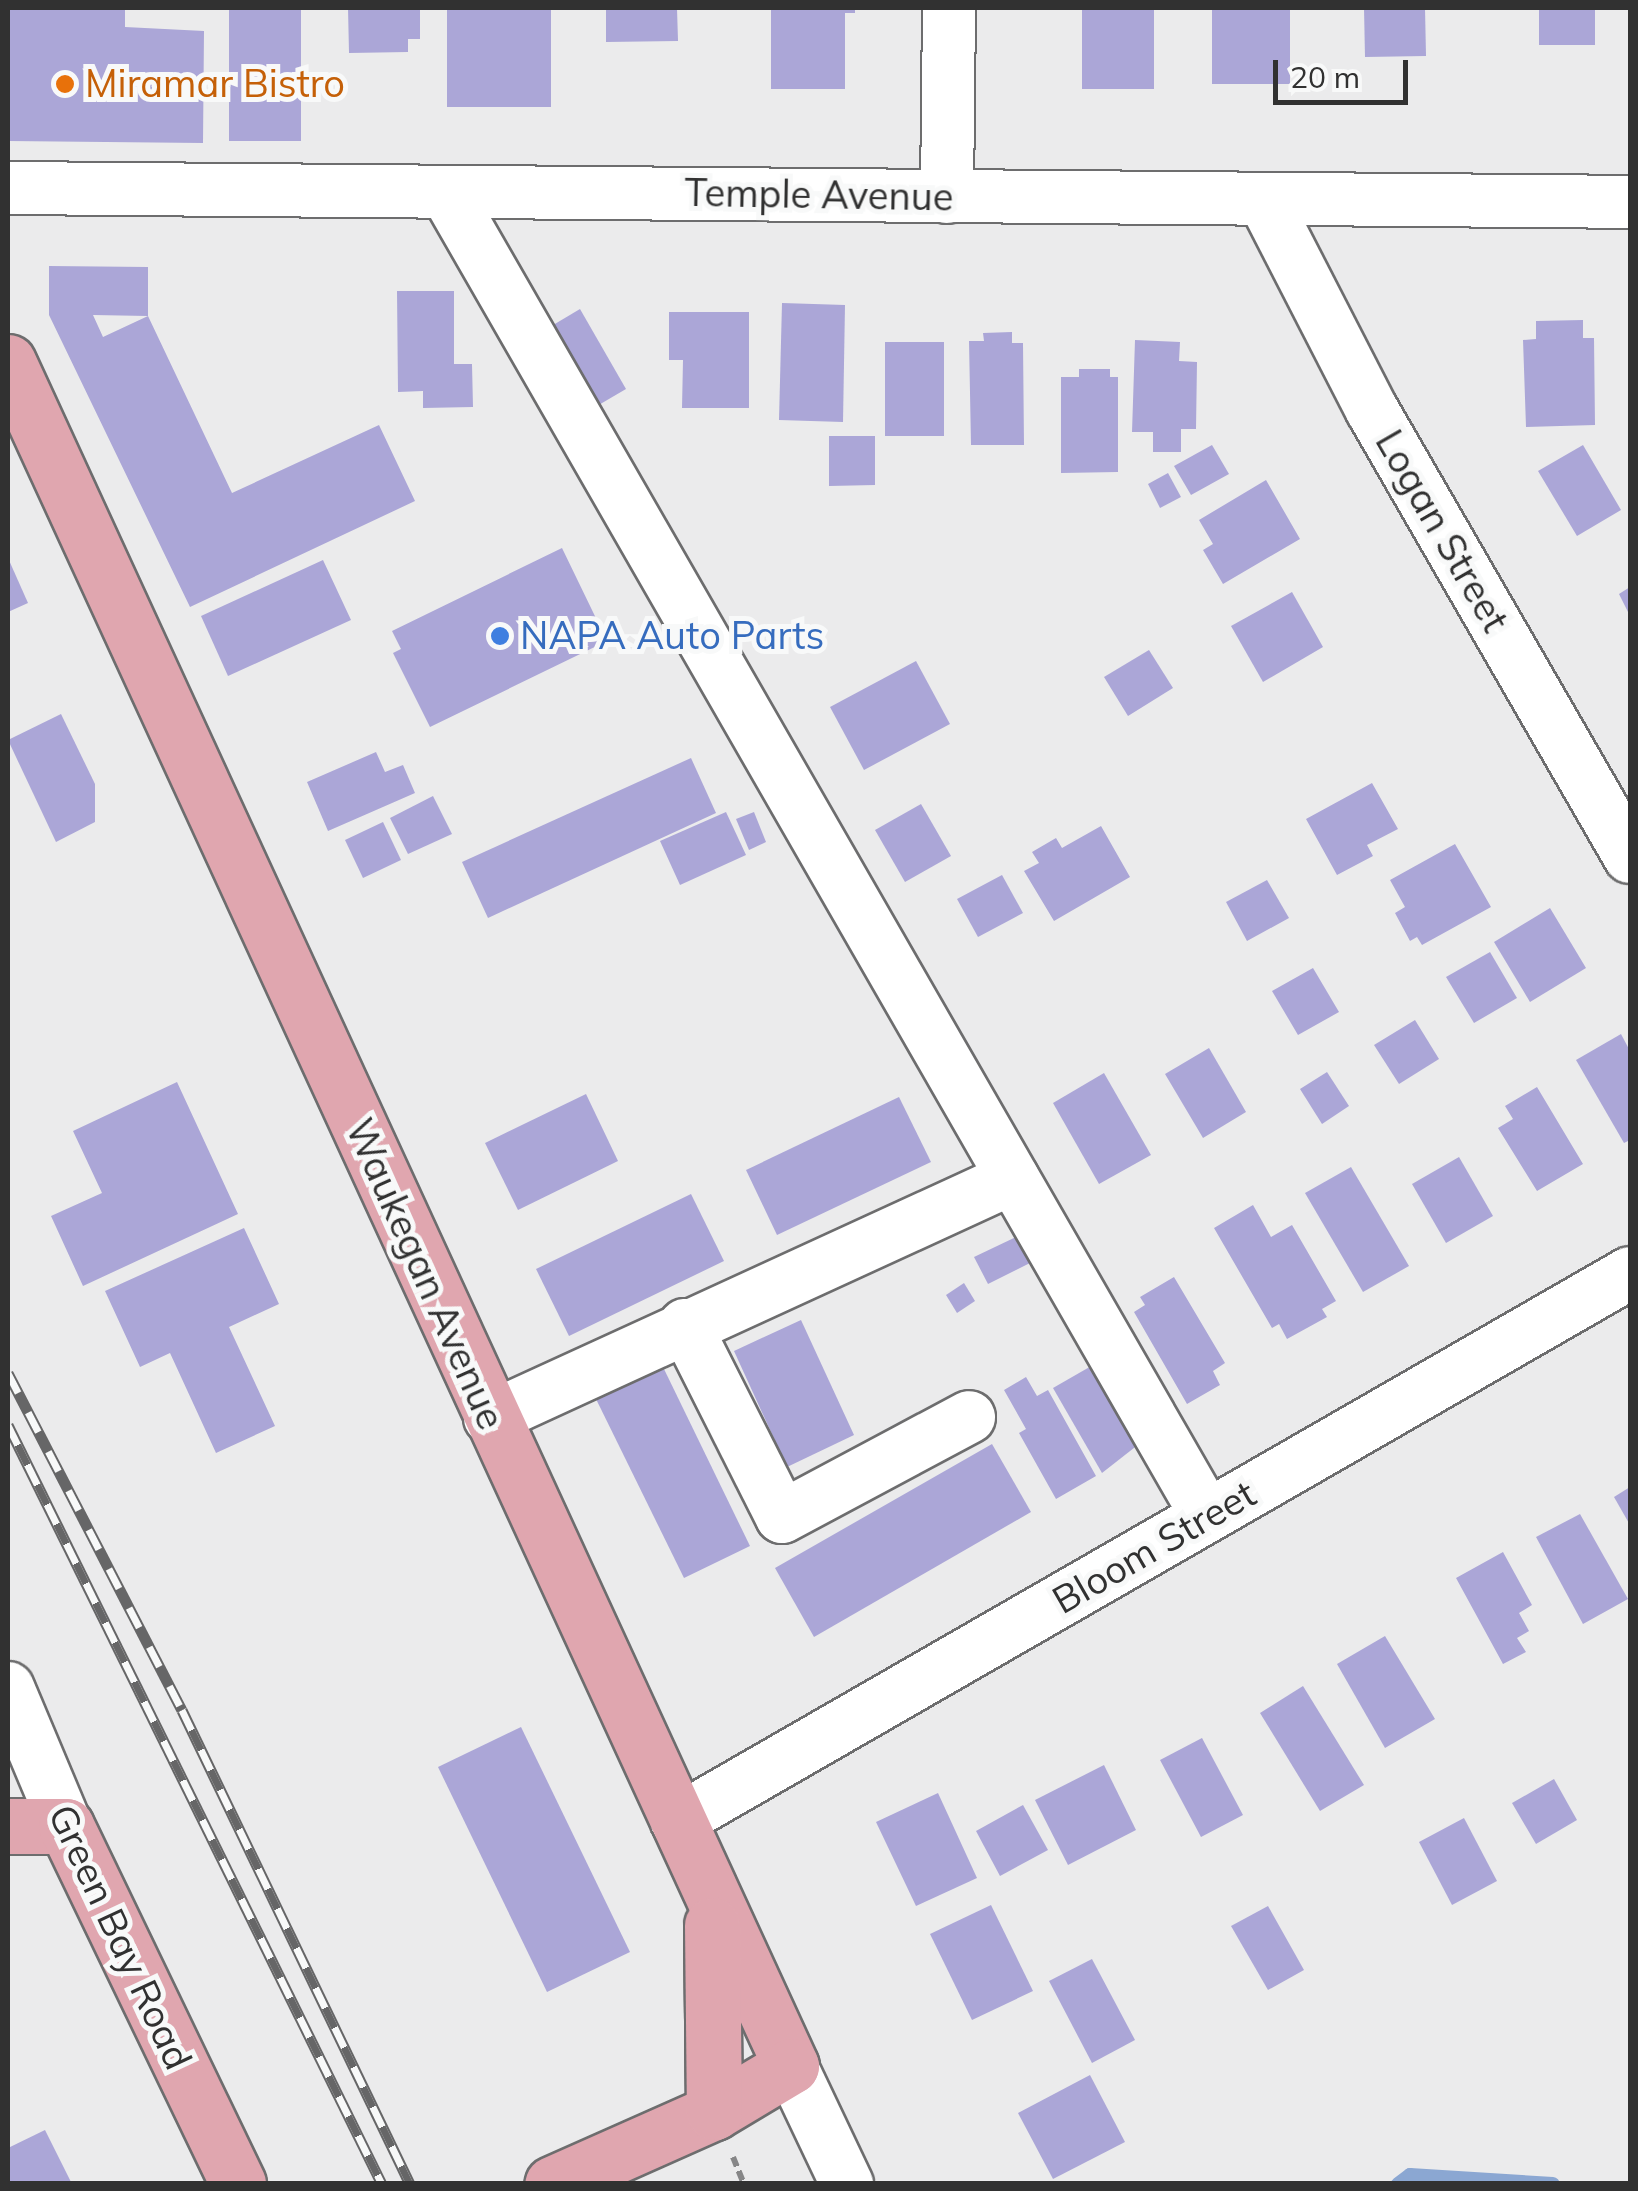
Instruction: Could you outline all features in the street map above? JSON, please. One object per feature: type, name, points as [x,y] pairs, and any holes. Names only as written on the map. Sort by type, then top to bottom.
[{"type":"main road","name":"Waukegan Avenue","points":[[8,362],[791,2066]]},
{"type":"main road","points":[[8,1826],[66,1826]]},
{"type":"main road","name":"Green Bay Road","points":[[66,1826],[238,2184]]},
{"type":"main road","points":[[702,1873],[718,2003],[714,2112]]},
{"type":"main road","points":[[552,2184],[714,2112],[791,2066]]},
{"type":"street","points":[[947,197],[949,8]]},
{"type":"street","name":"Temple Avenue","points":[[8,188],[1630,202]]},
{"type":"street","points":[[446,192],[1207,1516]]},
{"type":"street","name":"Logan Street","points":[[1264,200],[1372,410],[1630,857]]},
{"type":"street","points":[[490,1418],[685,1325],[1013,1178]]},
{"type":"street","name":"Bloom Street","points":[[677,1820],[1630,1273]]},
{"type":"street","points":[[685,1325],[782,1517],[969,1417]]},
{"type":"street","name":"Green Bay Road","points":[[8,1688],[66,1826]]},
{"type":"street","name":"Waukegan Avenue","points":[[791,2066],[846,2184]]},
{"type":"building","name":"Miramar Bistro","points":[[8,8],[125,8],[125,27],[204,31],[203,143],[8,141]]},
{"type":"building","points":[[229,8],[301,8],[301,141],[229,141]]},
{"type":"building","points":[[348,8],[420,8],[420,39],[408,39],[408,52],[349,53]]},
{"type":"building","points":[[447,8],[551,8],[551,107],[447,107]]},
{"type":"building","points":[[606,8],[677,8],[678,41],[606,42]]},
{"type":"building","points":[[771,8],[855,8],[855,13],[845,13],[845,89],[771,89]]},
{"type":"building","points":[[1082,8],[1154,8],[1154,89],[1082,89]]},
{"type":"building","points":[[1212,8],[1290,8],[1290,84],[1212,84]]},
{"type":"building","points":[[1364,8],[1425,8],[1426,56],[1365,57]]},
{"type":"building","points":[[1539,8],[1595,8],[1595,45],[1539,45]]},
{"type":"building","points":[[49,266],[148,267],[148,316],[232,493],[379,425],[415,501],[190,607],[49,315]],"holes":[[[93,315],[148,316],[103,337]]]},
{"type":"building","points":[[397,291],[454,291],[454,364],[472,364],[473,407],[423,408],[423,391],[398,392]]},
{"type":"building","points":[[782,303],[845,305],[843,422],[779,420]]},
{"type":"building","points":[[580,309],[626,389],[585,413],[538,334]]},
{"type":"building","points":[[669,312],[749,312],[749,408],[682,408],[683,360],[669,360]]},
{"type":"building","points":[[1583,320],[1583,338],[1594,338],[1595,425],[1526,427],[1523,340],[1536,339],[1536,321]]},
{"type":"building","points":[[1012,332],[1012,343],[1023,343],[1024,445],[971,445],[969,341],[984,341],[983,333]]},
{"type":"building","points":[[1135,340],[1180,342],[1179,361],[1197,362],[1196,429],[1181,429],[1181,452],[1153,452],[1153,432],[1132,432]]},
{"type":"building","points":[[885,342],[944,342],[944,436],[885,436]]},
{"type":"building","points":[[1079,369],[1110,369],[1110,377],[1118,377],[1118,472],[1061,473],[1061,377],[1079,377]]},
{"type":"building","points":[[829,436],[875,436],[875,485],[829,486]]},
{"type":"building","points":[[1212,445],[1229,474],[1191,495],[1174,466]]},
{"type":"building","points":[[1583,445],[1621,510],[1577,536],[1538,471]]},
{"type":"building","points":[[1168,473],[1181,497],[1160,508],[1148,484]]},
{"type":"building","points":[[1266,480],[1300,539],[1223,584],[1203,550],[1213,544],[1199,520]]},
{"type":"building","name":"NAPA Auto Parts","points":[[562,548],[607,641],[430,727],[393,653],[401,649],[392,631]]},
{"type":"building","points":[[8,558],[28,603],[8,612]]},
{"type":"building","points":[[323,560],[351,620],[228,676],[201,616]]},
{"type":"building","points":[[1630,587],[1630,616],[1619,594]]},
{"type":"building","points":[[1292,592],[1323,647],[1263,682],[1231,626]]},
{"type":"building","points":[[1149,650],[1173,688],[1128,716],[1104,677]]},
{"type":"building","points":[[916,661],[950,724],[864,770],[830,707]]},
{"type":"building","points":[[61,714],[95,784],[95,822],[56,842],[8,740]]},
{"type":"building","points":[[376,752],[385,772],[403,765],[415,793],[328,831],[307,782]]},
{"type":"building","points":[[691,758],[716,813],[488,918],[462,862]]},
{"type":"building","points":[[1372,783],[1398,829],[1367,845],[1373,856],[1337,875],[1306,819]]},
{"type":"building","points":[[433,796],[452,834],[408,854],[390,818]]},
{"type":"building","points":[[921,804],[951,856],[905,882],[875,830]]},
{"type":"building","points":[[726,812],[746,855],[680,885],[660,841]]},
{"type":"building","points":[[754,812],[766,842],[749,850],[736,819]]},
{"type":"building","points":[[383,822],[401,860],[363,878],[345,840]]},
{"type":"building","points":[[1101,826],[1130,877],[1054,921],[1024,871],[1039,863],[1032,852],[1056,838],[1062,848]]},
{"type":"building","points":[[1455,844],[1491,907],[1422,945],[1417,937],[1410,941],[1395,913],[1405,907],[1390,880]]},
{"type":"building","points":[[1002,875],[1023,913],[978,937],[957,899]]},
{"type":"building","points":[[1267,880],[1289,918],[1247,941],[1226,902]]},
{"type":"building","points":[[1550,908],[1586,968],[1530,1002],[1494,942]]},
{"type":"building","points":[[1490,952],[1517,998],[1474,1023],[1446,977]]},
{"type":"building","points":[[1313,968],[1339,1012],[1298,1035],[1272,991]]},
{"type":"building","points":[[1415,1020],[1439,1059],[1399,1084],[1374,1045]]},
{"type":"building","points":[[1621,1034],[1630,1051],[1630,1140],[1624,1143],[1576,1060]]},
{"type":"building","points":[[1209,1048],[1246,1112],[1203,1138],[1165,1074]]},
{"type":"building","points":[[1327,1072],[1349,1106],[1322,1124],[1300,1089]]},
{"type":"building","points":[[1104,1073],[1151,1155],[1099,1184],[1053,1103]]},
{"type":"building","points":[[177,1082],[238,1214],[83,1286],[51,1216],[102,1193],[73,1131]]},
{"type":"building","points":[[1537,1087],[1583,1164],[1537,1191],[1498,1128],[1513,1119],[1505,1106]]},
{"type":"building","points":[[586,1094],[618,1161],[518,1210],[485,1143]]},
{"type":"building","points":[[899,1097],[931,1162],[777,1235],[746,1170]]},
{"type":"building","points":[[1459,1157],[1493,1216],[1446,1243],[1412,1184]]},
{"type":"building","points":[[1351,1167],[1409,1266],[1363,1292],[1305,1193]]},
{"type":"building","points":[[691,1194],[724,1261],[569,1336],[536,1269]]},
{"type":"building","points":[[1253,1205],[1271,1237],[1292,1225],[1336,1301],[1322,1309],[1327,1317],[1287,1339],[1279,1324],[1272,1328],[1214,1228]]},
{"type":"building","points":[[244,1228],[279,1304],[229,1327],[275,1426],[216,1453],[170,1353],[140,1367],[105,1291]]},
{"type":"building","points":[[1016,1237],[1030,1263],[988,1284],[974,1257]]},
{"type":"building","points":[[1174,1277],[1225,1363],[1213,1371],[1220,1385],[1187,1404],[1134,1312],[1145,1305],[1140,1297]]},
{"type":"building","points":[[964,1283],[975,1301],[957,1313],[946,1295]]},
{"type":"building","points":[[801,1320],[854,1435],[787,1467],[734,1351]]},
{"type":"building","points":[[1093,1365],[1139,1444],[1102,1473],[1053,1388]]},
{"type":"building","points":[[663,1367],[750,1546],[684,1578],[596,1399]]},
{"type":"building","points":[[1026,1377],[1037,1396],[1048,1390],[1096,1476],[1056,1499],[1019,1433],[1026,1429],[1004,1390]]},
{"type":"building","points":[[992,1444],[1031,1512],[814,1637],[775,1568]]},
{"type":"building","points":[[1630,1487],[1630,1525],[1614,1497]]},
{"type":"building","points":[[1580,1514],[1628,1599],[1583,1624],[1536,1537]]},
{"type":"building","points":[[1503,1552],[1532,1605],[1519,1613],[1529,1631],[1517,1638],[1526,1652],[1503,1664],[1456,1578]]},
{"type":"building","points":[[1385,1636],[1435,1719],[1385,1748],[1337,1664]]},
{"type":"building","points":[[1303,1686],[1364,1785],[1320,1811],[1260,1713]]},
{"type":"building","points":[[521,1727],[630,1952],[547,1992],[438,1767]]},
{"type":"building","points":[[1202,1738],[1243,1815],[1201,1837],[1160,1760]]},
{"type":"building","points":[[1104,1765],[1136,1830],[1068,1865],[1035,1800]]},
{"type":"building","points":[[1554,1779],[1577,1820],[1536,1844],[1512,1803]]},
{"type":"building","points":[[938,1793],[977,1878],[916,1906],[876,1822]]},
{"type":"building","points":[[1023,1805],[1048,1850],[1000,1876],[976,1831]]},
{"type":"building","points":[[1464,1818],[1497,1881],[1452,1905],[1419,1842]]},
{"type":"building","points":[[991,1905],[1033,1991],[972,2020],[930,1934]]},
{"type":"building","points":[[1268,1906],[1304,1970],[1268,1990],[1231,1926]]},
{"type":"building","points":[[1092,1959],[1135,2040],[1092,2063],[1049,1981]]},
{"type":"building","points":[[1090,2075],[1125,2142],[1053,2179],[1018,2113]]},
{"type":"building","points":[[45,2130],[72,2184],[8,2184],[8,2148]]},
{"type":"waterway","points":[[1398,2184],[1410,2175],[1553,2184]]},
{"type":"railway","points":[[8,1373],[182,1710],[410,2184]]},
{"type":"railway","points":[[8,1425],[382,2184]]},
{"type":"place","name":"Miramar Bistro","points":[[65,84]]},
{"type":"place","name":"NAPA Auto Parts","points":[[500,636]]}]
